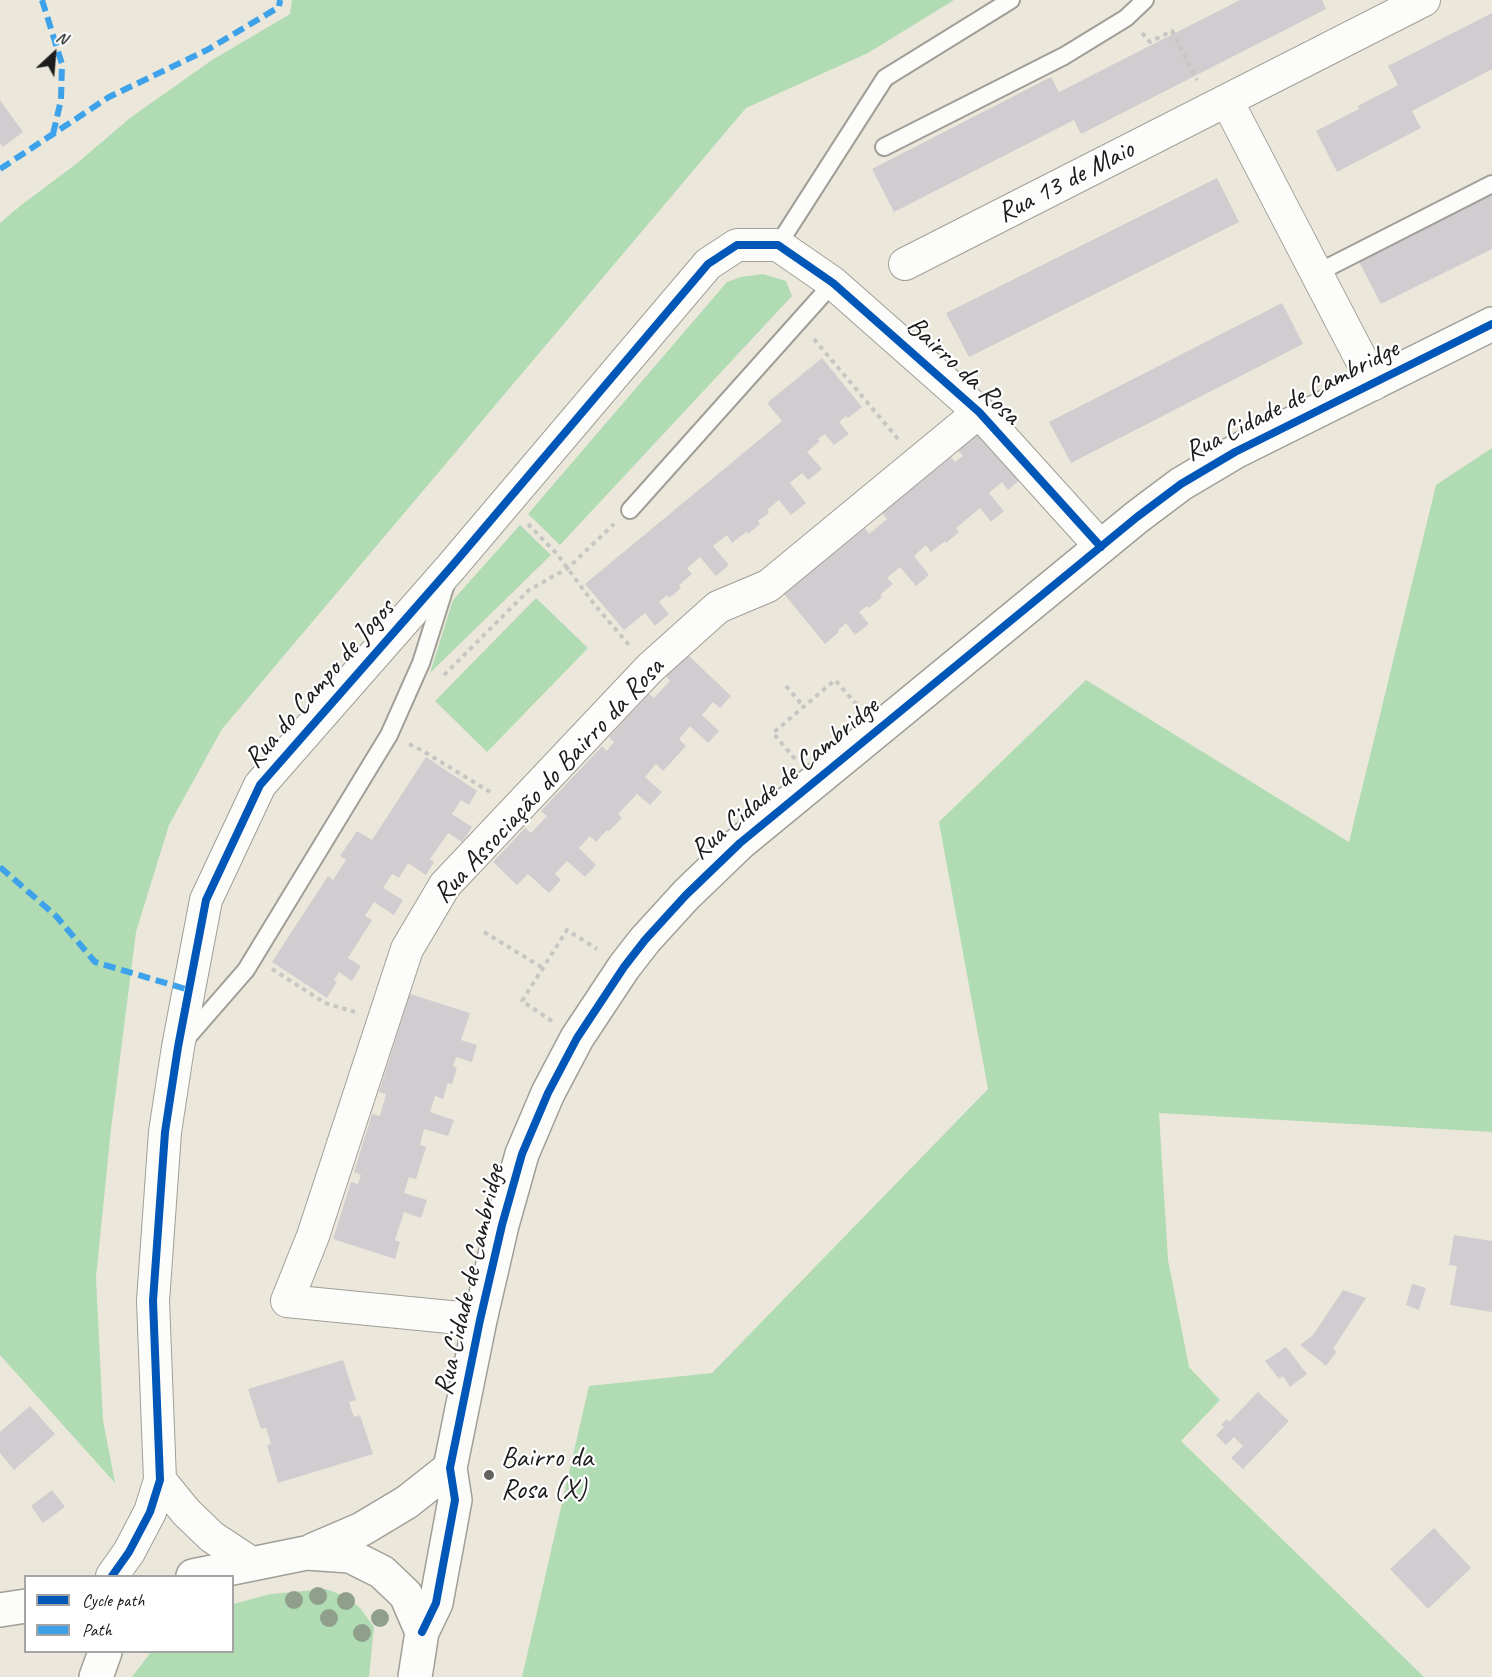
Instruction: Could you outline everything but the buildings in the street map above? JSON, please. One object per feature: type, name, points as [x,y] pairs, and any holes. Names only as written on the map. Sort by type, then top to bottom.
[{"type":"street","name":"Rua 13 de Maio","points":[[905,264],[1424,0]]},
{"type":"street","points":[[1227,101],[1374,384]]},
{"type":"street","name":"Rua do Campo de Jogos","points":[[113,1575],[129,1552],[150,1512],[160,1480],[153,1300],[165,1132],[178,1047],[206,900],[260,785],[452,566],[708,264],[737,245],[778,245]]},
{"type":"street","name":"Bairro da Rosa","points":[[778,245],[832,283],[979,412],[1101,547]]},
{"type":"street","name":"Rua Cidade de Cambridge","points":[[414,1677],[422,1632],[436,1604],[455,1500],[450,1468],[480,1320],[502,1225],[522,1154],[548,1092],[577,1038],[624,967],[645,940],[686,895],[740,843],[1181,484],[1235,452],[1492,324]]},
{"type":"street","name":"Rua Associação do Bairro da Rosa","points":[[480,1320],[288,1301],[313,1236],[407,949],[446,885],[650,668],[718,607],[768,586],[979,412]]},
{"type":"street","points":[[198,1575],[306,1553],[362,1529],[407,1502],[450,1468]]},
{"type":"street","points":[[160,1480],[186,1512],[212,1537],[253,1564]]},
{"type":"street","points":[[306,1553],[350,1556],[382,1572],[406,1595],[422,1632]]},
{"type":"street","points":[[0,1610],[24,1606]]},
{"type":"street","points":[[96,1677],[105,1653]]},
{"type":"lane","points":[[778,245],[885,78],[1011,0]]},
{"type":"lane","points":[[884,147],[1064,56],[1126,18],[1145,0]]},
{"type":"lane","points":[[1317,273],[1492,184]]},
{"type":"lane","points":[[630,510],[832,283]]},
{"type":"lane","points":[[178,1047],[246,970],[389,735],[421,663],[452,566]]},
{"type":"path","points":[[1150,42],[1172,31],[1195,76]]},
{"type":"path","points":[[826,353],[918,462]]},
{"type":"path","points":[[444,675],[529,590],[568,568],[630,510]]},
{"type":"path","points":[[524,521],[557,554],[594,604],[626,640]]},
{"type":"path","points":[[773,733],[835,680]]},
{"type":"path","points":[[786,686],[804,707]]},
{"type":"path","points":[[423,751],[477,784]]},
{"type":"path","points":[[522,1001],[567,930]]},
{"type":"path","points":[[484,932],[543,968]]},
{"type":"path","points":[[275,971],[325,1003]]},
{"type":"green space","points":[[292,0],[954,0],[868,53],[746,108],[222,729],[169,825],[136,932],[111,1129],[96,1277],[103,1420],[115,1483],[0,1355],[0,223],[76,164],[130,118],[212,60],[290,14]]},
{"type":"green space","points":[[763,274],[786,281],[792,296],[560,545],[528,514],[727,282],[741,277]]},
{"type":"green space","points":[[1492,448],[1492,1132],[1159,1113],[1168,1260],[1189,1367],[1220,1400],[1181,1441],[1424,1677],[522,1677],[589,1386],[712,1373],[988,1089],[939,822],[1086,680],[1349,842],[1436,485]]},
{"type":"green space","points":[[520,525],[551,555],[430,673],[453,600]]},
{"type":"green space","points":[[536,598],[588,648],[487,752],[435,701]]},
{"type":"green space","points":[[326,1589],[347,1597],[360,1608],[374,1627],[369,1677],[132,1677],[150,1653],[234,1653],[234,1604],[271,1594]]},
{"type":"marked path","points":[[42,0],[62,64],[61,100],[53,134]]},
{"type":"marked path","points":[[0,169],[109,97],[207,50],[279,7],[280,0]]},
{"type":"marked path","points":[[0,867],[56,916],[95,962],[189,990]]},
{"type":"cycle path","points":[[113,1575],[129,1552],[150,1512],[160,1480],[153,1301],[165,1132],[178,1047],[206,900],[260,785],[452,566],[708,264],[737,245],[778,245],[833,283],[979,412],[1101,547]]},
{"type":"cycle path","points":[[422,1632],[436,1603],[455,1500],[450,1468],[480,1320],[502,1225],[522,1154],[548,1093],[577,1038],[624,967],[645,940],[686,895],[740,843],[1137,517],[1181,484],[1235,452],[1492,324]]},
{"type":"place","name":"Bairro da Rosa (X)","points":[[489,1475]]}]
